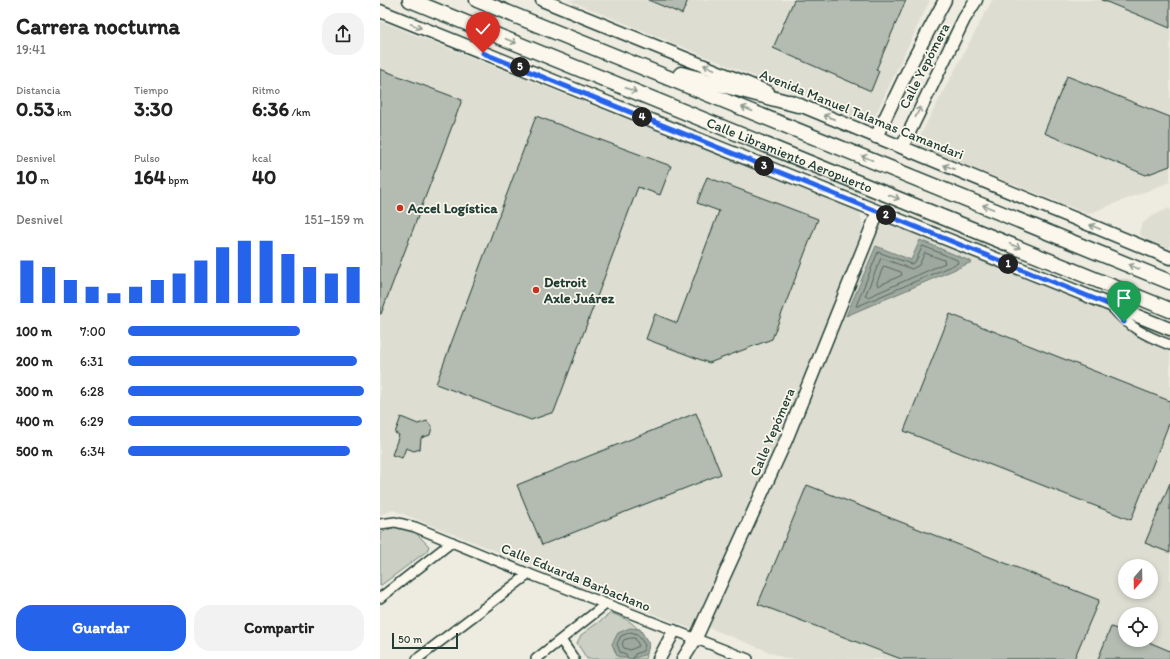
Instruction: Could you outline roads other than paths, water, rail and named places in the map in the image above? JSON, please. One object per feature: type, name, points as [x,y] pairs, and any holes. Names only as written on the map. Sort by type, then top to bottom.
[{"type":"highway","name":"Calle Libramiento Aeropuerto","points":[[410,0],[1170,310]]},
{"type":"highway","name":"Calle Libramiento Aeropuerto","points":[[477,0],[1170,282]]},
{"type":"highway","points":[[625,59],[798,105]]},
{"type":"main road","name":"Avenida Manuel Talamas Camandari","points":[[542,0],[1170,258]]},
{"type":"main road","name":"Calle Yepómera","points":[[876,137],[913,60],[945,0]]},
{"type":"main road","name":"Calle Yepómera","points":[[902,147],[958,32],[976,0]]},
{"type":"main road","points":[[380,11],[1170,329]]},
{"type":"main road","name":"Calle Yepómera","points":[[683,659],[695,640],[786,440],[878,212]]},
{"type":"main road","points":[[659,659],[674,631]]},
{"type":"street","points":[[1110,305],[1124,322],[1135,330],[1170,345]]},
{"type":"street","name":"Calle Eduarda Barbachano","points":[[380,524],[395,522],[408,524],[695,640],[748,659]]},
{"type":"street","points":[[380,598],[452,542]]},
{"type":"street","points":[[417,659],[529,574]]},
{"type":"street","points":[[536,659],[606,604]]},
{"type":"street","points":[[561,640],[574,659]]},
{"type":"water","points":[[920,240],[972,262],[846,316],[876,246],[911,260]]},
{"type":"water","points":[[630,628],[640,629],[649,644],[647,654],[631,659],[617,656],[612,644],[618,633]]},
{"type":"place","name":"Accel Logística","points":[[400,208]]},
{"type":"place","name":"Detroit Axle Juárez","points":[[536,290]]}]
